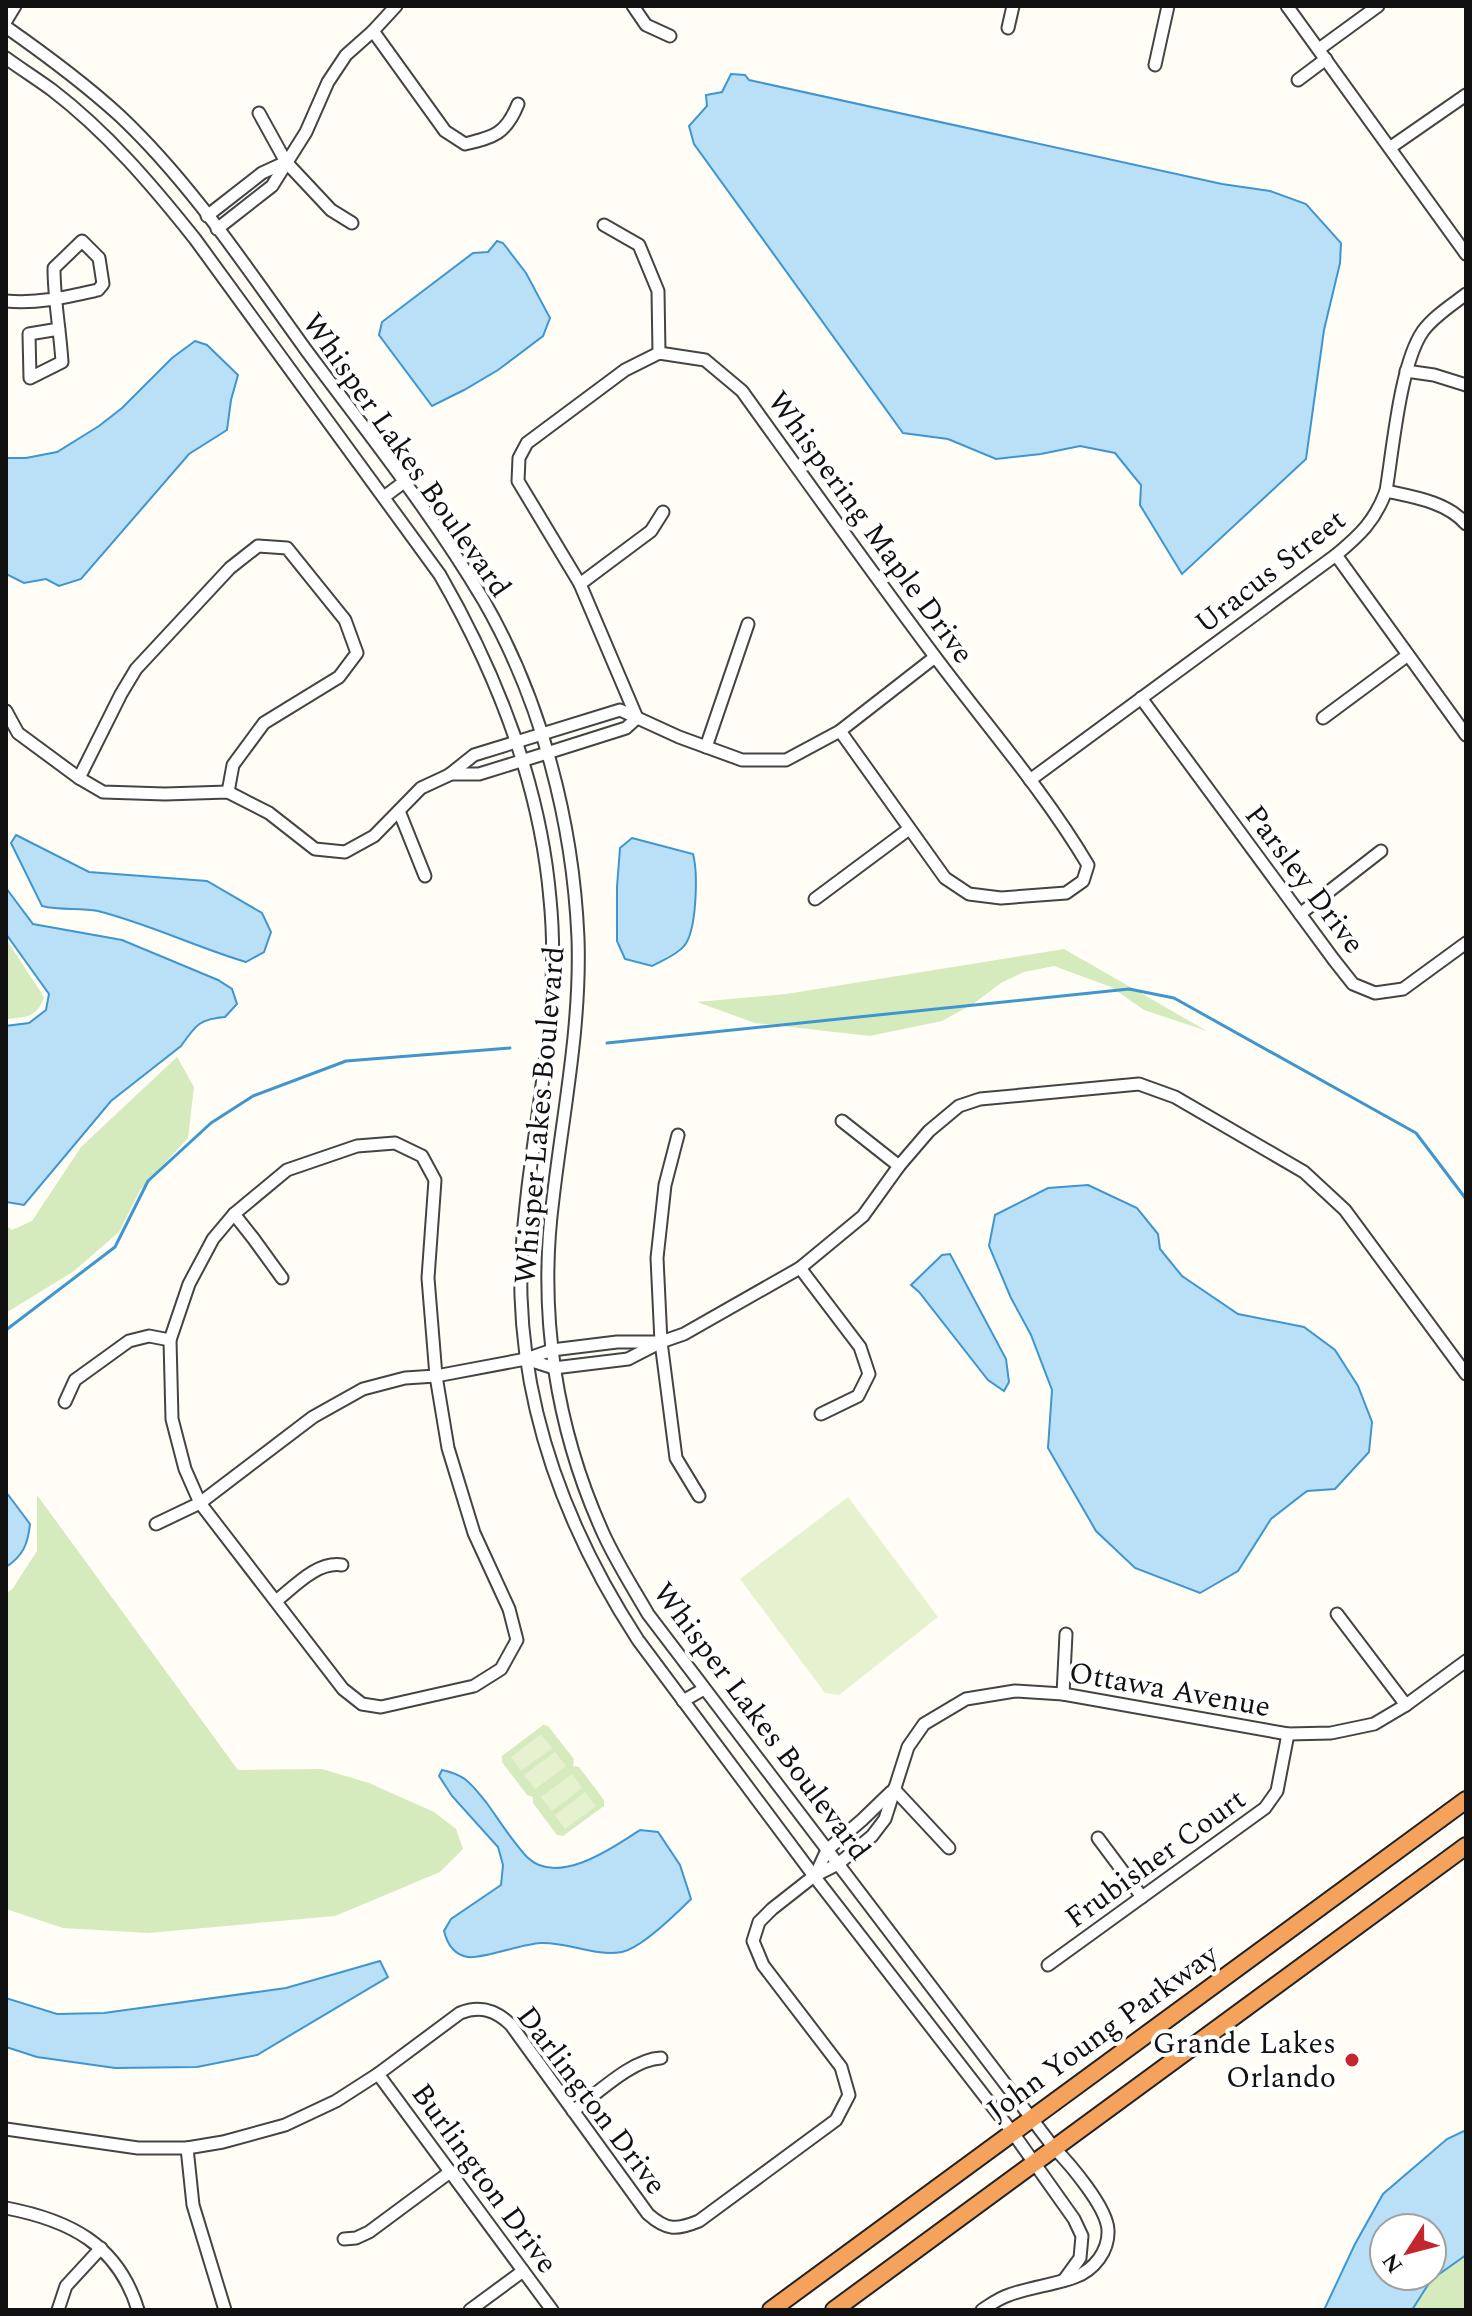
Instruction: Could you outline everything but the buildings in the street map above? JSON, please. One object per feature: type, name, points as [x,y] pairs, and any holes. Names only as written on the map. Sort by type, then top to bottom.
[{"type":"highway","name":"John Young Parkway","points":[[771,2310],[1466,1800]]},
{"type":"highway","points":[[834,2310],[1466,1846]]},
{"type":"street","points":[[6,24],[15,6]]},
{"type":"street","points":[[217,229],[272,186],[306,132],[328,82],[346,55],[396,6]]},
{"type":"street","points":[[633,6],[646,25],[670,36]]},
{"type":"street","points":[[1008,28],[1013,6]]},
{"type":"street","points":[[1155,65],[1168,6]]},
{"type":"street","points":[[1287,6],[1466,254]]},
{"type":"street","points":[[1298,80],[1322,54],[1378,6]]},
{"type":"street","name":"Whisper Lakes Boulevard","points":[[6,24],[63,67],[122,119],[162,161],[207,216],[455,555],[486,604],[514,662],[547,753],[563,817],[574,881],[578,1011],[552,1203],[548,1303],[554,1368],[576,1462],[605,1538],[648,1614],[1100,2207],[1108,2229],[1103,2253],[1093,2266],[1077,2277],[1063,2280]]},
{"type":"street","points":[[373,31],[445,131],[465,144],[494,136],[512,118],[518,104]]},
{"type":"street","name":"Whisper Lakes Boulevard","points":[[6,58],[53,91],[112,144],[158,192],[440,575],[488,664],[523,761],[541,831],[551,899],[549,1040],[528,1187],[521,1296],[526,1359],[541,1431],[565,1503],[591,1562],[638,1640],[814,1876],[1035,2162],[1074,2219],[1082,2236],[1080,2258],[1063,2280]]},
{"type":"street","points":[[1391,147],[1466,95]]},
{"type":"street","points":[[259,113],[286,162],[331,210],[352,223]]},
{"type":"street","points":[[207,216],[262,173],[286,162]]},
{"type":"street","points":[[604,225],[639,245],[658,291],[659,353],[625,370],[527,443],[519,458],[518,481],[580,584],[637,718]]},
{"type":"street","points":[[6,301],[30,303],[54,299],[98,290],[103,284],[99,258],[82,241],[54,268],[54,299],[59,329],[62,362],[30,378],[29,334],[59,329]]},
{"type":"street","name":"Uracus Street","points":[[1030,780],[1363,532],[1379,510],[1386,491],[1406,371],[1422,332],[1466,294]]},
{"type":"street","name":"Whispering Maple Drive","points":[[659,353],[705,360],[742,391],[935,657],[1030,780],[1088,865],[1083,881],[1066,893],[1001,898],[969,894],[945,878],[840,731]]},
{"type":"street","points":[[1406,371],[1434,375],[1466,385]]},
{"type":"street","points":[[384,497],[404,482]]},
{"type":"street","points":[[1386,491],[1426,500],[1457,513],[1466,524]]},
{"type":"street","points":[[580,584],[651,531],[663,512]]},
{"type":"street","points":[[79,778],[136,669],[230,568],[258,546],[287,548],[345,620],[357,653],[339,677],[264,723],[233,765],[228,792]]},
{"type":"street","points":[[1336,555],[1466,735]]},
{"type":"street","points":[[706,747],[748,624]]},
{"type":"street","points":[[1323,718],[1408,655]]},
{"type":"street","points":[[6,711],[18,733],[103,792],[228,792],[269,813],[315,849],[345,852],[374,836],[421,788],[449,775],[474,755],[620,710],[742,760],[786,760],[840,731],[935,657]]},
{"type":"street","name":"Parsley Drive","points":[[1141,698],[1353,984],[1375,993],[1403,989],[1466,943]]},
{"type":"street","points":[[449,775],[479,774],[523,761],[626,728],[637,718]]},
{"type":"street","points":[[399,811],[425,876]]},
{"type":"street","points":[[815,899],[909,829]]},
{"type":"street","points":[[1300,914],[1381,851]]},
{"type":"street","points":[[526,1359],[554,1368],[628,1359],[684,1334],[800,1268],[863,1216],[929,1131],[959,1106],[980,1099],[1139,1084],[1175,1097],[1304,1172],[1345,1210],[1466,1374]]},
{"type":"street","points":[[842,1121],[899,1166]]},
{"type":"street","points":[[678,1135],[665,1185],[657,1258],[661,1342],[676,1458],[699,1496]]},
{"type":"street","points":[[395,1143],[422,1156],[435,1180],[428,1278],[436,1376],[448,1448],[474,1533],[509,1609],[517,1640],[501,1669],[474,1686],[381,1707],[362,1704],[343,1689],[200,1503],[185,1469],[172,1419],[170,1340],[189,1284],[213,1239],[234,1214],[287,1170],[357,1146],[395,1143]]},
{"type":"street","points":[[234,1214],[282,1278]]},
{"type":"street","points":[[800,1268],[860,1347],[869,1374],[858,1396],[821,1414]]},
{"type":"street","points":[[65,1402],[75,1380],[129,1341],[149,1336],[170,1340]]},
{"type":"street","points":[[156,1524],[200,1503],[313,1417],[363,1389],[405,1378],[436,1376],[526,1359],[552,1350],[617,1342],[661,1342]]},
{"type":"street","points":[[276,1601],[318,1569],[332,1564],[342,1565]]},
{"type":"street","points":[[1337,1614],[1406,1705]]},
{"type":"street","points":[[1063,1694],[1066,1634]]},
{"type":"street","name":"Ottawa Avenue","points":[[814,1876],[838,1864],[872,1836],[885,1819],[908,1747],[924,1724],[966,1699],[1015,1691],[1063,1694],[1288,1734],[1331,1733],[1374,1724],[1406,1705],[1466,1661]]},
{"type":"street","points":[[683,1701],[704,1689]]},
{"type":"street","name":"Frubisher Court","points":[[1048,1965],[1265,1808],[1277,1791],[1288,1734]]},
{"type":"street","points":[[894,1789],[949,1848]]},
{"type":"street","name":"Ottawa Avenue","points":[[814,1876],[827,1850],[894,1789]]},
{"type":"street","points":[[1098,1838],[1142,1897]]},
{"type":"street","name":"Darlington Drive","points":[[6,2129],[138,2148],[187,2148],[223,2142],[285,2125],[336,2101],[460,2013],[484,2009],[502,2016],[511,2025],[648,2214],[660,2225],[681,2228],[699,2221],[836,2120],[849,2095],[841,2067],[763,1965],[753,1941],[759,1922],[814,1876]]},
{"type":"street","points":[[573,2111],[632,2068],[661,2058]]},
{"type":"street","name":"Burlington Drive","points":[[378,2074],[552,2310]]},
{"type":"street","points":[[187,2148],[193,2205],[225,2310]]},
{"type":"street","points":[[344,2239],[369,2232],[450,2172]]},
{"type":"street","points":[[6,2208],[61,2222],[86,2236],[101,2248],[121,2273],[138,2310]]},
{"type":"street","points":[[58,2310],[66,2286],[101,2248]]},
{"type":"street","points":[[470,2310],[523,2271]]},
{"type":"street","points":[[982,2310],[1006,2295],[1063,2280]]},
{"type":"green space","points":[[6,939],[44,997],[38,1009],[25,1017],[6,1019]]},
{"type":"green space","points":[[1064,949],[1207,1031],[1144,1010],[1111,987],[1054,966],[1024,972],[1001,983],[973,1004],[942,1021],[870,1036],[755,1023],[697,1002],[786,994]]},
{"type":"green space","points":[[177,1057],[194,1087],[188,1138],[140,1190],[119,1232],[74,1271],[6,1313],[6,1226],[12,1230],[32,1221],[81,1147]]},
{"type":"green space","points":[[37,1495],[238,1770],[322,1769],[369,1783],[434,1812],[456,1829],[463,1849],[440,1872],[335,1916],[148,1933],[63,1928],[6,1909],[6,1594],[37,1551]]},
{"type":"green space","points":[[848,1497],[938,1617],[839,1695],[825,1693],[740,1579]]},
{"type":"green space","points":[[543,1725],[548,1726],[574,1759],[573,1766],[579,1767],[604,1800],[604,1806],[563,1836],[557,1835],[533,1803],[533,1797],[527,1795],[502,1762],[502,1756]]},
{"type":"green space","points":[[541,1734],[552,1748],[521,1771],[511,1757]]},
{"type":"green space","points":[[555,1752],[566,1766],[535,1789],[524,1775]]},
{"type":"green space","points":[[572,1774],[582,1788],[552,1811],[541,1797]]},
{"type":"green space","points":[[585,1792],[596,1806],[565,1829],[555,1815]]},
{"type":"green space","points":[[1466,2256],[1466,2310],[1413,2310],[1424,2292],[1448,2292],[1448,2269]]},
{"type":"water","points":[[731,74],[1222,184],[1270,191],[1306,204],[1341,243],[1340,263],[1324,330],[1306,459],[1182,574],[1140,505],[1141,485],[1115,453],[1080,446],[996,459],[948,439],[903,433],[694,144],[689,126],[707,106],[706,95],[722,92]]},
{"type":"water","points":[[497,241],[503,243],[526,273],[550,318],[543,336],[498,370],[432,406],[379,335],[382,322],[473,253],[488,252]]},
{"type":"water","points":[[195,341],[207,345],[238,375],[227,430],[189,454],[81,579],[59,586],[46,579],[24,583],[6,574],[6,458],[57,452],[99,426],[122,408],[172,358]]},
{"type":"water","points":[[16,835],[89,872],[207,881],[262,913],[271,932],[264,952],[246,962],[98,911],[42,906],[11,843]]},
{"type":"water","points":[[632,838],[693,854],[695,863],[695,902],[688,939],[677,952],[652,966],[625,959],[617,941],[620,848]]},
{"type":"water","points":[[6,888],[33,924],[122,940],[218,980],[232,989],[237,1004],[225,1017],[199,1024],[181,1046],[111,1101],[24,1205],[6,1202],[6,1026],[29,1023],[46,1010],[49,994],[6,934]]},
{"type":"water","points":[[1088,1185],[1137,1208],[1158,1234],[1160,1249],[1182,1276],[1238,1314],[1304,1327],[1335,1350],[1358,1386],[1372,1422],[1369,1452],[1335,1489],[1307,1491],[1271,1519],[1238,1571],[1200,1593],[1135,1568],[1096,1531],[1048,1448],[1052,1390],[1031,1335],[989,1246],[995,1215],[1048,1188]]},
{"type":"water","points":[[950,1254],[1006,1359],[1009,1382],[1004,1391],[988,1380],[911,1285],[942,1255]]},
{"type":"water","points":[[6,1492],[30,1524],[24,1549],[6,1567]]},
{"type":"water","points":[[442,1770],[472,1785],[521,1851],[539,1865],[554,1868],[585,1862],[640,1830],[658,1832],[680,1865],[691,1899],[648,1937],[622,1952],[602,1953],[541,1943],[475,1957],[459,1954],[449,1944],[444,1931],[451,1919],[501,1885],[503,1865],[498,1847],[452,1796],[439,1776]]},
{"type":"water","points":[[380,1961],[388,1977],[257,2055],[197,2067],[115,2068],[37,2057],[6,2047],[6,1998],[57,2014],[104,2013],[286,1988]]},
{"type":"water","points":[[1466,2130],[1466,2255],[1448,2268],[1448,2212],[1373,2212],[1383,2194],[1447,2139]]},
{"type":"water","points":[[1368,2221],[1368,2292],[1423,2292],[1412,2310],[1324,2310]]},
{"type":"waterway","points":[[607,1043],[1129,989],[1174,998],[1416,1133],[1466,1199]]},
{"type":"waterway","points":[[6,1330],[115,1247],[148,1181],[211,1123],[253,1096],[346,1061],[510,1048]]},
{"type":"place","name":"Grande Lakes Orlando","points":[[1352,2060]]}]
